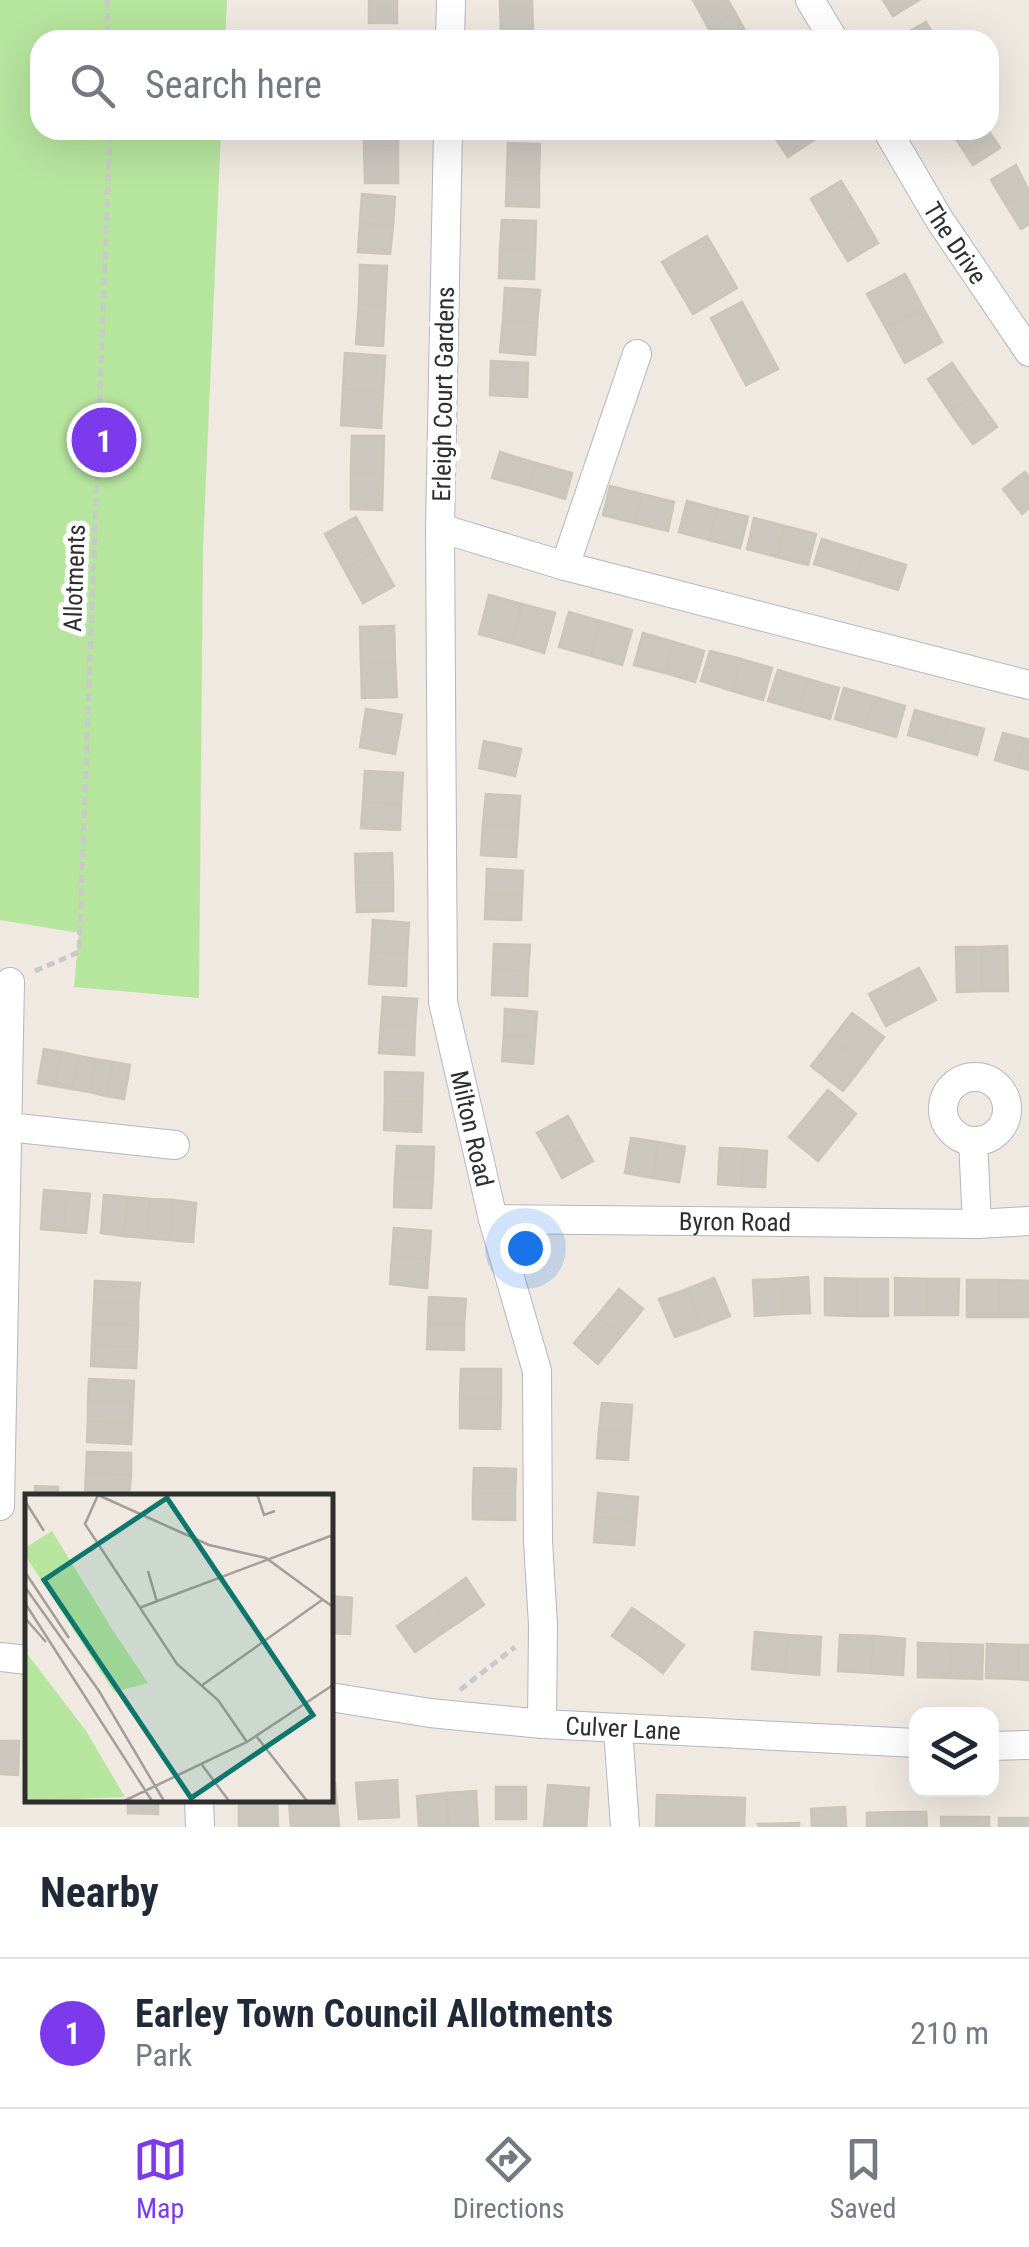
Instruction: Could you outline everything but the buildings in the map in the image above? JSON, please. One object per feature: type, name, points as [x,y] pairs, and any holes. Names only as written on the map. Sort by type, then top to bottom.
[{"type":"street","points":[[450,30],[451,0]]},
{"type":"street","points":[[810,0],[828,30]]},
{"type":"street","name":"Erleigh Court Gardens","points":[[448,140],[440,528],[565,566],[1029,686]]},
{"type":"street","name":"The Drive","points":[[893,140],[939,219],[1029,352]]},
{"type":"street","points":[[565,566],[637,354]]},
{"type":"street","name":"Milton Road","points":[[440,528],[443,1002],[493,1218],[536,1371],[542,1724]]},
{"type":"street","points":[[0,1506],[10,982]]},
{"type":"street","points":[[8,1127],[175,1145]]},
{"type":"street","points":[[974,1141],[977,1224]]},
{"type":"street","name":"Byron Road","points":[[493,1218],[977,1224],[1029,1221]]},
{"type":"street","points":[[0,1657],[25,1660]]},
{"type":"street","name":"Culver Lane","points":[[332,1697],[430,1713],[542,1724],[909,1742]]},
{"type":"street","points":[[618,1729],[625,1827]]},
{"type":"street","points":[[999,1746],[1029,1746]]},
{"type":"street","points":[[199,1802],[200,1827]]},
{"type":"path","points":[[107,0],[108,30]]},
{"type":"path","name":"Allotments","points":[[10,982],[79,952],[110,140]]},
{"type":"path","points":[[430,1713],[543,1625]]},
{"type":"green space","points":[[0,0],[227,0],[226,30],[30,30],[30,140],[221,140],[203,549],[199,998],[74,987],[79,933],[0,920]]},
{"type":"place","name":"Earley Town Council Allotments","points":[[104,440]]}]
